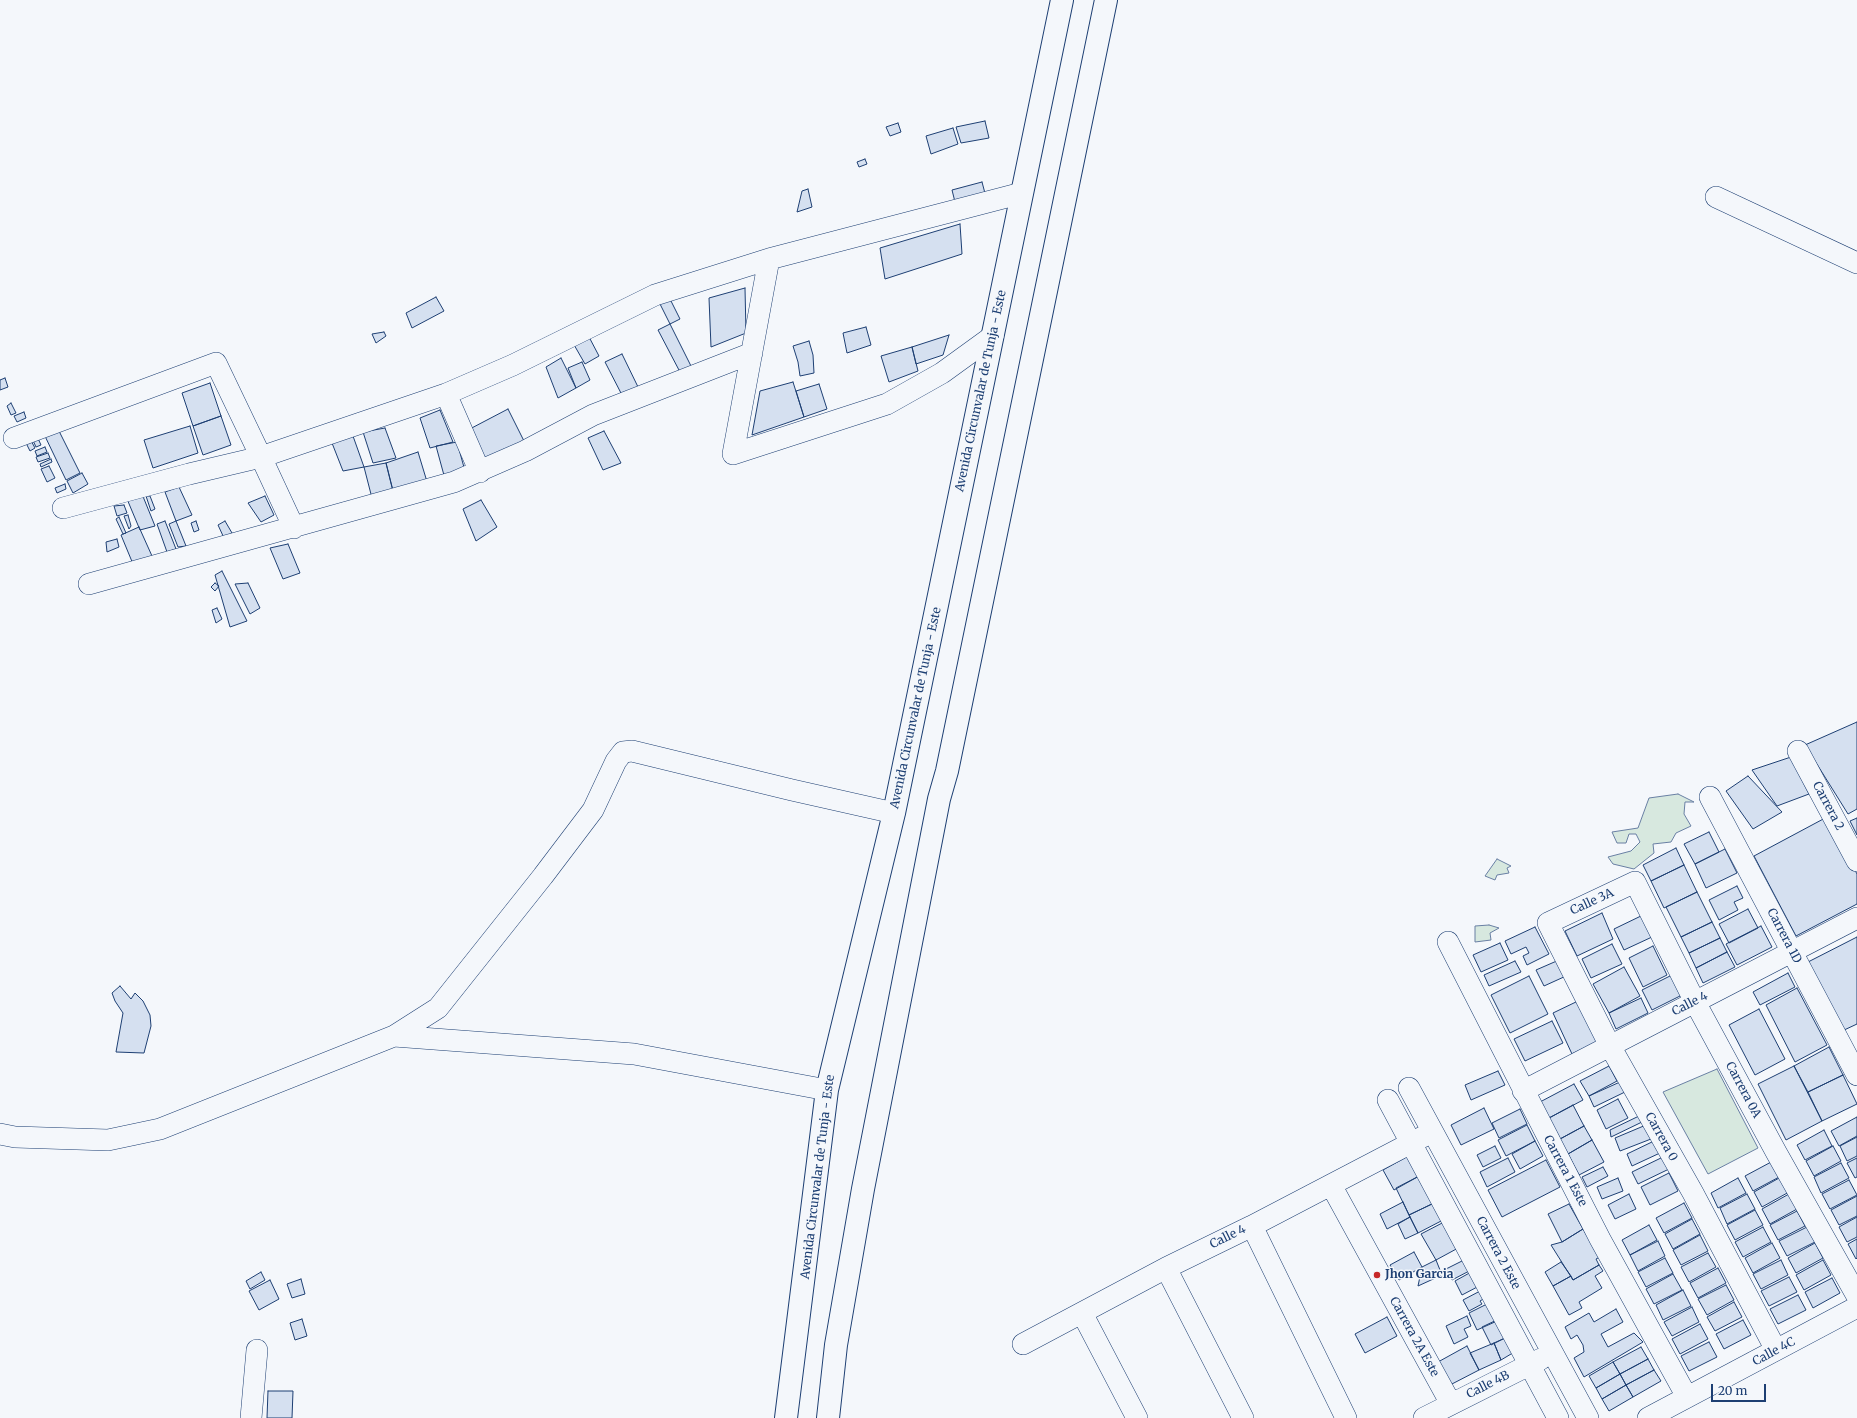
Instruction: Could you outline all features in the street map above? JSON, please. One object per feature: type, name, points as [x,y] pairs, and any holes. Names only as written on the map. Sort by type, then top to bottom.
[{"type":"highway","name":"Avenida Circunvalar de Tunja - Este","points":[[786,1418],[827,1090],[894,812],[1062,0]]},
{"type":"highway","points":[[828,1418],[836,1345],[863,1189],[939,799],[951,755],[1106,0]]},
{"type":"street","points":[[63,508],[190,474],[261,457],[446,394],[520,362],[655,295],[769,259],[1022,193]]},
{"type":"street","points":[[1716,198],[1857,263]]},
{"type":"street","points":[[769,259],[733,454],[887,404],[942,373],[993,336]]},
{"type":"street","points":[[90,584],[454,482],[480,472],[525,451],[593,415],[752,353]]},
{"type":"street","points":[[14,438],[216,363],[294,528]]},
{"type":"street","points":[[446,394],[480,472]]},
{"type":"street","points":[[0,1134],[15,1137],[108,1140],[160,1129],[394,1036],[438,1008],[443,1002],[544,876],[593,810],[616,761],[623,752],[632,751],[792,790],[894,812]]},
{"type":"street","name":"Carrera 2","points":[[1798,751],[1857,861]]},
{"type":"street","name":"Carrera 1D","points":[[1710,797],[1792,952],[1849,1040],[1857,1074]]},
{"type":"street","name":"Calle 3A","points":[[1548,923],[1635,882]]},
{"type":"street","name":"Carrera 0A","points":[[1635,882],[1695,1002],[1776,1152],[1857,1296]]},
{"type":"street","name":"Calle 4","points":[[1523,1091],[1857,918]]},
{"type":"street","name":"Carrera 0","points":[[1548,923],[1610,1046],[1693,1193],[1776,1350]]},
{"type":"street","name":"Carrera 1 Este","points":[[1448,942],[1600,1239],[1687,1397]]},
{"type":"street","points":[[394,1036],[634,1054],[827,1090]]},
{"type":"street","name":"Carrera 2 Este","points":[[1408,1088],[1588,1418]]},
{"type":"street","name":"Carrera 2 Este","points":[[1388,1100],[1558,1418]]},
{"type":"street","name":"Calle 4","points":[[1023,1344],[1166,1268],[1252,1226],[1432,1132]]},
{"type":"street","name":"Carrera 2A Este","points":[[1331,1185],[1451,1404]]},
{"type":"street","points":[[1252,1226],[1346,1418]]},
{"type":"street","points":[[1166,1268],[1243,1418]]},
{"type":"street","name":"Calle 4C","points":[[1648,1418],[1857,1307]]},
{"type":"street","points":[[1082,1313],[1137,1418]]},
{"type":"street","points":[[251,1418],[257,1350]]},
{"type":"street","name":"Calle 4B","points":[[1424,1418],[1552,1353]]},
{"type":"shaded area","points":[[1678,794],[1694,802],[1685,802],[1684,814],[1691,826],[1676,833],[1671,842],[1653,844],[1654,853],[1634,869],[1613,864],[1608,857],[1631,851],[1640,842],[1636,834],[1629,834],[1626,843],[1617,843],[1612,832],[1638,828],[1649,798]]},
{"type":"shaded area","points":[[1497,859],[1511,866],[1507,868],[1509,873],[1497,875],[1495,880],[1485,876]]},
{"type":"shaded area","points":[[1489,925],[1499,928],[1490,933],[1491,940],[1475,942],[1475,926]]},
{"type":"shaded area","points":[[1717,1069],[1758,1148],[1708,1174],[1663,1092]]},
{"type":"building","points":[[985,121],[989,138],[961,143],[956,127]]},
{"type":"building","points":[[898,123],[901,132],[890,136],[886,127]]},
{"type":"building","points":[[953,128],[958,144],[931,154],[926,136]]},
{"type":"building","points":[[865,159],[867,164],[859,167],[857,162]]},
{"type":"building","points":[[982,182],[986,197],[955,202],[952,190]]},
{"type":"building","points":[[808,189],[812,207],[797,212],[802,191]]},
{"type":"building","points":[[960,224],[962,254],[885,279],[880,248]]},
{"type":"building","points":[[745,288],[746,333],[711,347],[709,298]]},
{"type":"building","points":[[436,297],[444,311],[412,328],[406,313]]},
{"type":"building","points":[[670,299],[680,319],[670,324],[660,304]]},
{"type":"building","points":[[670,324],[691,366],[680,372],[658,330]]},
{"type":"building","points":[[866,327],[871,345],[847,353],[843,333]]},
{"type":"building","points":[[384,332],[386,336],[376,343],[372,334]]},
{"type":"building","points":[[588,335],[599,356],[585,364],[573,343]]},
{"type":"building","points":[[949,335],[943,355],[916,364],[912,347]]},
{"type":"building","points":[[809,341],[813,355],[814,373],[800,376],[798,362],[793,346]]},
{"type":"building","points":[[912,347],[918,371],[889,382],[881,356]]},
{"type":"building","points":[[622,354],[639,389],[623,397],[605,362]]},
{"type":"building","points":[[561,358],[576,388],[558,398],[546,367]]},
{"type":"building","points":[[582,362],[590,380],[576,388],[568,368]]},
{"type":"building","points":[[5,378],[8,387],[0,390],[0,380]]},
{"type":"building","points":[[793,382],[804,417],[752,435],[760,391]]},
{"type":"building","points":[[210,383],[221,416],[193,426],[182,393]]},
{"type":"building","points":[[819,384],[827,409],[804,417],[796,391]]},
{"type":"building","points":[[11,403],[16,413],[11,415],[7,406]]},
{"type":"building","points":[[508,409],[524,441],[482,462],[466,431]]},
{"type":"building","points":[[440,410],[453,442],[430,448],[420,418]]},
{"type":"building","points":[[24,412],[26,418],[17,422],[14,416]]},
{"type":"building","points":[[221,416],[231,445],[203,455],[193,426]]},
{"type":"building","points":[[56,425],[80,473],[66,480],[43,432]]},
{"type":"building","points":[[190,426],[198,453],[153,468],[144,440]]},
{"type":"building","points":[[385,428],[396,458],[373,463],[363,432]]},
{"type":"building","points":[[604,431],[621,463],[603,470],[588,438]]},
{"type":"building","points":[[36,434],[41,445],[36,447],[31,436]]},
{"type":"building","points":[[353,436],[364,467],[343,471],[332,443]]},
{"type":"building","points":[[29,437],[35,448],[30,451],[24,439]]},
{"type":"building","points":[[457,442],[465,471],[445,479],[436,446]]},
{"type":"building","points":[[45,447],[47,452],[37,456],[35,451]]},
{"type":"building","points":[[418,452],[428,485],[394,495],[386,463]]},
{"type":"building","points":[[48,453],[50,458],[38,462],[36,457]]},
{"type":"building","points":[[51,459],[52,462],[41,467],[40,464]]},
{"type":"building","points":[[386,463],[394,495],[373,502],[364,467]]},
{"type":"building","points":[[49,466],[55,478],[47,482],[41,469]]},
{"type":"building","points":[[82,473],[88,484],[73,493],[67,481]]},
{"type":"building","points":[[65,484],[66,489],[57,493],[55,488]]},
{"type":"building","points":[[179,487],[192,515],[176,521],[165,492]]},
{"type":"building","points":[[142,494],[155,526],[140,530],[127,499]]},
{"type":"building","points":[[146,496],[150,496],[155,509],[151,511]]},
{"type":"building","points":[[265,496],[274,515],[261,522],[248,503]]},
{"type":"building","points":[[481,500],[497,527],[476,541],[463,509]]},
{"type":"building","points":[[124,505],[127,513],[117,516],[114,506]]},
{"type":"building","points":[[128,515],[131,526],[129,529],[124,516]]},
{"type":"building","points":[[119,517],[126,533],[123,534],[116,519]]},
{"type":"building","points":[[165,521],[176,549],[167,552],[157,524]]},
{"type":"building","points":[[176,521],[186,546],[178,547],[169,524]]},
{"type":"building","points":[[196,521],[199,530],[194,532],[191,523]]},
{"type":"building","points":[[225,521],[232,533],[224,538],[218,525]]},
{"type":"building","points":[[139,527],[152,556],[133,564],[121,535]]},
{"type":"building","points":[[117,539],[119,547],[107,552],[106,542]]},
{"type":"building","points":[[288,544],[300,573],[283,579],[270,548]]},
{"type":"building","points":[[222,571],[247,621],[230,627],[215,575]]},
{"type":"building","points":[[215,583],[219,586],[215,591],[211,587]]},
{"type":"building","points":[[248,583],[260,608],[250,614],[235,584]]},
{"type":"building","points":[[217,608],[222,619],[216,623],[212,610]]},
{"type":"building","points":[[1857,722],[1857,809],[1848,814],[1805,745]]},
{"type":"building","points":[[1791,757],[1809,794],[1777,806],[1752,770]]},
{"type":"building","points":[[1748,776],[1782,812],[1753,829],[1726,791]]},
{"type":"building","points":[[1827,817],[1857,874],[1857,904],[1796,936],[1754,856]]},
{"type":"building","points":[[1857,818],[1857,835],[1850,821]]},
{"type":"building","points":[[1709,832],[1719,852],[1695,864],[1684,844]]},
{"type":"building","points":[[1676,848],[1684,865],[1651,881],[1643,865]]},
{"type":"building","points":[[1725,849],[1737,873],[1706,888],[1695,864]]},
{"type":"building","points":[[1684,865],[1697,892],[1664,908],[1651,881]]},
{"type":"building","points":[[1737,886],[1743,898],[1734,902],[1738,910],[1719,920],[1709,900]]},
{"type":"building","points":[[1697,892],[1712,922],[1681,937],[1666,907]]},
{"type":"building","points":[[1748,909],[1758,928],[1729,943],[1719,924]]},
{"type":"building","points":[[1602,913],[1613,939],[1577,956],[1565,931]]},
{"type":"building","points":[[1643,915],[1652,937],[1624,950],[1614,929]]},
{"type":"building","points":[[1712,922],[1720,938],[1689,953],[1681,937]]},
{"type":"building","points":[[1761,926],[1772,947],[1737,965],[1726,944]]},
{"type":"building","points":[[1535,927],[1549,954],[1527,965],[1523,956],[1529,953],[1526,947],[1511,954],[1505,941]]},
{"type":"building","points":[[1857,937],[1857,1024],[1842,1031],[1808,962]]},
{"type":"building","points":[[1720,938],[1727,952],[1696,968],[1689,953]]},
{"type":"building","points":[[1500,943],[1508,960],[1481,972],[1473,955]]},
{"type":"building","points":[[1612,944],[1622,964],[1591,978],[1582,959]]},
{"type":"building","points":[[1653,946],[1667,975],[1643,987],[1629,958]]},
{"type":"building","points":[[1727,952],[1735,967],[1703,983],[1696,968]]},
{"type":"building","points":[[1559,960],[1566,976],[1544,986],[1536,970]]},
{"type":"building","points":[[1515,961],[1521,972],[1489,986],[1484,975]]},
{"type":"building","points":[[1624,967],[1640,996],[1609,1013],[1593,984]]},
{"type":"building","points":[[1788,973],[1795,987],[1760,1005],[1753,992]]},
{"type":"building","points":[[1672,975],[1682,995],[1652,1010],[1642,990]]},
{"type":"building","points":[[1529,976],[1548,1014],[1510,1033],[1491,995]]},
{"type":"building","points":[[120,986],[131,999],[135,993],[143,1001],[150,1015],[151,1026],[144,1053],[116,1052],[123,1013],[115,1001],[112,993]]},
{"type":"building","points":[[1797,988],[1827,1045],[1795,1062],[1766,1005]]},
{"type":"building","points":[[1641,998],[1648,1013],[1616,1029],[1609,1013]]},
{"type":"building","points":[[1578,1001],[1597,1042],[1572,1054],[1553,1013]]},
{"type":"building","points":[[1759,1009],[1785,1059],[1755,1075],[1729,1025]]},
{"type":"building","points":[[1552,1021],[1563,1043],[1525,1061],[1514,1039]]},
{"type":"building","points":[[1829,1047],[1843,1075],[1808,1092],[1794,1066]]},
{"type":"building","points":[[1609,1066],[1617,1081],[1589,1096],[1580,1081]]},
{"type":"building","points":[[1794,1066],[1822,1121],[1786,1140],[1758,1084]]},
{"type":"building","points":[[1498,1071],[1505,1085],[1471,1100],[1465,1085]]},
{"type":"building","points":[[1843,1075],[1857,1104],[1822,1121],[1808,1092]]},
{"type":"building","points":[[1620,1082],[1625,1092],[1594,1107],[1589,1096]]},
{"type":"building","points":[[1574,1084],[1583,1100],[1549,1118],[1540,1102]]},
{"type":"building","points":[[1618,1099],[1628,1118],[1606,1129],[1597,1110]]},
{"type":"building","points":[[1573,1105],[1584,1126],[1560,1139],[1549,1118]]},
{"type":"building","points":[[1484,1108],[1494,1129],[1461,1145],[1451,1125]]},
{"type":"building","points":[[1520,1109],[1527,1124],[1499,1138],[1492,1123]]},
{"type":"building","points":[[1639,1116],[1642,1122],[1611,1137],[1610,1130]]},
{"type":"building","points":[[1857,1117],[1857,1136],[1839,1146],[1831,1131]]},
{"type":"building","points":[[1527,1125],[1535,1141],[1506,1156],[1498,1140]]},
{"type":"building","points":[[1646,1125],[1651,1139],[1620,1151],[1615,1138]]},
{"type":"building","points":[[1584,1126],[1592,1140],[1568,1154],[1560,1139]]},
{"type":"building","points":[[1824,1130],[1832,1146],[1805,1160],[1797,1145]]},
{"type":"building","points":[[1857,1137],[1857,1156],[1847,1161],[1840,1146]]},
{"type":"building","points":[[1592,1140],[1604,1162],[1579,1175],[1568,1154]]},
{"type":"building","points":[[1535,1141],[1543,1156],[1520,1169],[1512,1154]]},
{"type":"building","points":[[1654,1141],[1660,1153],[1632,1166],[1627,1154]]},
{"type":"building","points":[[1495,1146],[1501,1158],[1483,1167],[1477,1155]]},
{"type":"building","points":[[1833,1146],[1841,1161],[1814,1176],[1806,1161]]},
{"type":"building","points":[[1410,1155],[1421,1175],[1394,1190],[1383,1170]]},
{"type":"building","points":[[1663,1157],[1669,1169],[1638,1184],[1632,1172]]},
{"type":"building","points":[[1508,1158],[1515,1172],[1487,1187],[1480,1172]]},
{"type":"building","points":[[1857,1158],[1857,1177],[1855,1178],[1847,1163]]},
{"type":"building","points":[[1546,1160],[1560,1187],[1502,1217],[1488,1190]]},
{"type":"building","points":[[1773,1161],[1781,1176],[1753,1191],[1745,1176]]},
{"type":"building","points":[[1841,1163],[1849,1178],[1821,1193],[1814,1177]]},
{"type":"building","points":[[1603,1167],[1608,1176],[1587,1187],[1582,1177]]},
{"type":"building","points":[[1669,1173],[1678,1191],[1650,1205],[1641,1187]]},
{"type":"building","points":[[1421,1175],[1434,1203],[1409,1215],[1396,1188]]},
{"type":"building","points":[[1781,1177],[1789,1192],[1762,1207],[1754,1192]]},
{"type":"building","points":[[1618,1178],[1623,1191],[1602,1199],[1597,1187]]},
{"type":"building","points":[[1738,1178],[1746,1193],[1718,1208],[1711,1193]]},
{"type":"building","points":[[1849,1180],[1857,1195],[1830,1209],[1822,1194]]},
{"type":"building","points":[[1629,1194],[1636,1209],[1615,1219],[1608,1205]]},
{"type":"building","points":[[1747,1194],[1755,1209],[1727,1224],[1720,1208]]},
{"type":"building","points":[[1789,1194],[1797,1209],[1770,1224],[1762,1209]]},
{"type":"building","points":[[1857,1196],[1857,1216],[1839,1225],[1831,1210]]},
{"type":"building","points":[[1403,1202],[1410,1217],[1387,1229],[1380,1214]]},
{"type":"building","points":[[1434,1203],[1443,1220],[1418,1233],[1409,1215]]},
{"type":"building","points":[[1684,1203],[1692,1218],[1664,1233],[1656,1218]]},
{"type":"building","points":[[1569,1204],[1583,1229],[1562,1242],[1548,1214]]},
{"type":"building","points":[[1755,1210],[1763,1225],[1735,1240],[1727,1225]]},
{"type":"building","points":[[1797,1211],[1805,1226],[1778,1240],[1770,1225]]},
{"type":"building","points":[[1410,1217],[1418,1233],[1405,1239],[1398,1224]]},
{"type":"building","points":[[1857,1217],[1857,1237],[1847,1242],[1839,1227]]},
{"type":"building","points":[[1692,1219],[1700,1234],[1673,1249],[1665,1234]]},
{"type":"building","points":[[1446,1221],[1460,1247],[1436,1260],[1421,1234]]},
{"type":"building","points":[[1649,1225],[1657,1240],[1630,1255],[1622,1240]]},
{"type":"building","points":[[1763,1227],[1771,1242],[1743,1257],[1735,1242]]},
{"type":"building","points":[[1807,1227],[1815,1242],[1787,1256],[1779,1241]]},
{"type":"building","points":[[1583,1229],[1600,1257],[1596,1259],[1599,1265],[1573,1280],[1551,1245],[1562,1242]]},
{"type":"building","points":[[1700,1235],[1708,1251],[1681,1265],[1673,1250]]},
{"type":"building","points":[[1857,1239],[1857,1258],[1856,1259],[1848,1244]]},
{"type":"building","points":[[1658,1241],[1665,1256],[1638,1271],[1630,1255]]},
{"type":"building","points":[[1772,1243],[1780,1258],[1753,1273],[1745,1258]]},
{"type":"building","points":[[1815,1243],[1823,1258],[1796,1273],[1788,1258]]},
{"type":"building","points":[[1414,1252],[1422,1267],[1399,1280],[1390,1265]]},
{"type":"building","points":[[1708,1253],[1716,1267],[1689,1282],[1681,1267]]},
{"type":"building","points":[[1665,1258],[1673,1273],[1646,1287],[1638,1272]]},
{"type":"building","points":[[1466,1259],[1471,1270],[1452,1280],[1446,1269]]},
{"type":"building","points":[[1436,1260],[1442,1275],[1418,1286],[1422,1267]]},
{"type":"building","points":[[1781,1260],[1788,1275],[1761,1289],[1753,1274]]},
{"type":"building","points":[[1823,1260],[1831,1275],[1804,1290],[1796,1275]]},
{"type":"building","points":[[1561,1262],[1571,1276],[1553,1286],[1545,1272]]},
{"type":"building","points":[[1599,1265],[1603,1271],[1595,1276],[1602,1288],[1579,1302],[1582,1308],[1569,1315],[1553,1286],[1571,1276],[1573,1280]]},
{"type":"building","points":[[1718,1268],[1726,1283],[1698,1298],[1690,1283]]},
{"type":"building","points":[[1473,1271],[1481,1285],[1462,1295],[1455,1281]]},
{"type":"building","points":[[261,1272],[265,1280],[250,1289],[246,1281]]},
{"type":"building","points":[[1673,1274],[1682,1290],[1654,1304],[1646,1289]]},
{"type":"building","points":[[1789,1277],[1797,1292],[1769,1306],[1761,1291]]},
{"type":"building","points":[[1832,1278],[1840,1293],[1813,1308],[1805,1292]]},
{"type":"building","points":[[301,1279],[305,1294],[292,1298],[287,1284]]},
{"type":"building","points":[[270,1280],[279,1299],[259,1310],[249,1291]]},
{"type":"building","points":[[1726,1285],[1734,1300],[1707,1315],[1698,1299]]},
{"type":"building","points":[[1482,1290],[1485,1298],[1480,1301],[1482,1304],[1469,1311],[1463,1300]]},
{"type":"building","points":[[1683,1290],[1691,1306],[1663,1320],[1656,1305]]},
{"type":"building","points":[[1798,1295],[1806,1310],[1778,1324],[1770,1309]]},
{"type":"building","points":[[1734,1302],[1742,1317],[1715,1331],[1707,1317]]},
{"type":"building","points":[[1489,1303],[1497,1321],[1477,1330],[1469,1313]]},
{"type":"building","points":[[1692,1307],[1699,1322],[1672,1336],[1664,1322]]},
{"type":"building","points":[[1616,1309],[1623,1322],[1601,1334],[1608,1347],[1634,1333],[1643,1342],[1584,1377],[1574,1358],[1584,1352],[1583,1345],[1577,1335],[1571,1339],[1565,1327],[1589,1313],[1594,1322]]},
{"type":"building","points":[[1467,1316],[1471,1326],[1464,1329],[1468,1337],[1454,1344],[1446,1326]]},
{"type":"building","points":[[1387,1317],[1397,1336],[1365,1353],[1355,1334]]},
{"type":"building","points":[[1501,1318],[1505,1338],[1491,1345],[1482,1327]]},
{"type":"building","points":[[302,1319],[307,1336],[295,1340],[290,1323]]},
{"type":"building","points":[[1743,1320],[1751,1335],[1724,1349],[1716,1334]]},
{"type":"building","points":[[1700,1324],[1708,1339],[1680,1354],[1672,1339]]},
{"type":"building","points":[[1505,1338],[1516,1351],[1501,1360],[1494,1343]]},
{"type":"building","points":[[1709,1342],[1717,1357],[1689,1371],[1681,1356]]},
{"type":"building","points":[[1494,1343],[1501,1360],[1479,1370],[1470,1353]]},
{"type":"building","points":[[1467,1346],[1479,1370],[1450,1385],[1438,1362]]},
{"type":"building","points":[[1641,1347],[1648,1359],[1620,1374],[1613,1362]]},
{"type":"building","points":[[1648,1359],[1654,1370],[1626,1385],[1620,1374]]},
{"type":"building","points":[[1613,1362],[1620,1374],[1596,1388],[1589,1376]]},
{"type":"building","points":[[1654,1370],[1661,1381],[1633,1397],[1626,1385]]},
{"type":"building","points":[[1620,1374],[1626,1385],[1602,1399],[1596,1388]]},
{"type":"building","points":[[1626,1385],[1633,1397],[1609,1411],[1602,1399]]},
{"type":"building","points":[[268,1391],[293,1391],[292,1418],[267,1418]]},
{"type":"place","name":"Jhon Garcia","points":[[1377,1275]]}]
